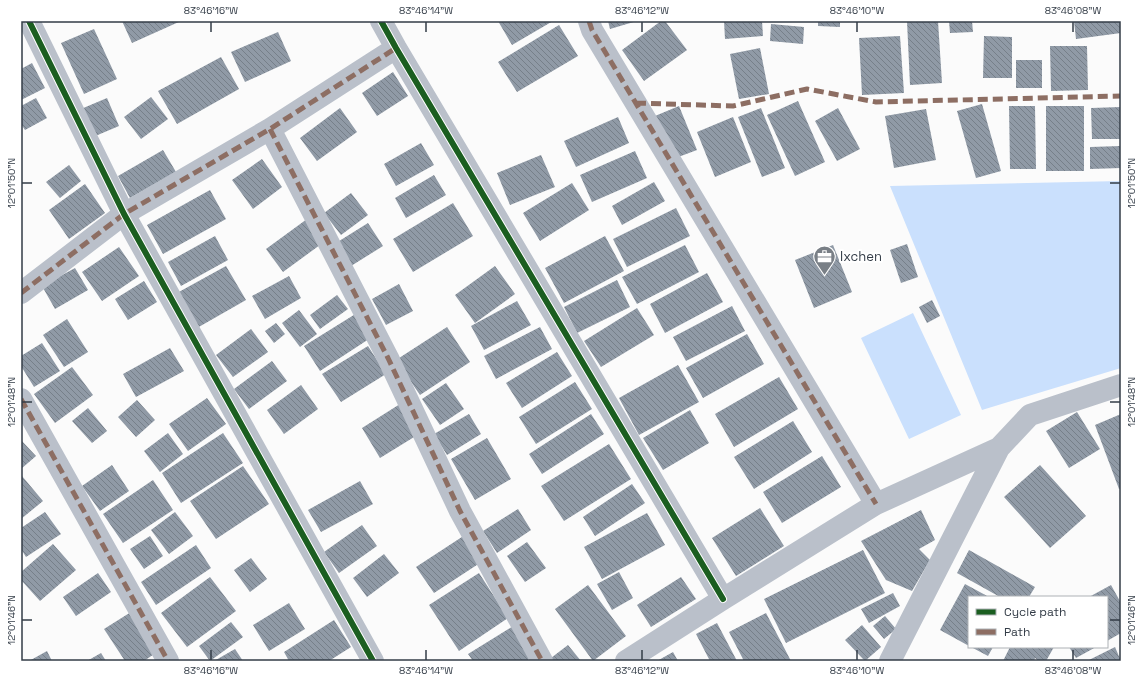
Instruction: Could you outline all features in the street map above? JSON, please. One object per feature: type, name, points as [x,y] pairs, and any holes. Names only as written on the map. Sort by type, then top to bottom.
[{"type":"street","points":[[29,21],[124,214],[373,661]]},
{"type":"street","points":[[381,21],[723,599]]},
{"type":"street","points":[[589,21],[592,30],[876,504]]},
{"type":"street","points":[[21,293],[124,214],[270,129],[396,48]]},
{"type":"street","points":[[270,129],[388,358],[460,511],[542,661]]},
{"type":"street","points":[[890,661],[999,448],[1030,415],[1121,384]]},
{"type":"street","points":[[21,399],[168,661]]},
{"type":"street","points":[[626,661],[876,504],[999,448]]},
{"type":"shaded area","points":[[1121,181],[1121,368],[982,410],[890,186]]},
{"type":"shaded area","points":[[913,313],[961,415],[909,439],[861,338]]},
{"type":"building","points":[[122,21],[181,21],[132,43]]},
{"type":"building","points":[[498,21],[553,21],[512,45]]},
{"type":"building","points":[[608,21],[637,21],[610,29]]},
{"type":"building","points":[[661,21],[665,21],[687,50],[644,81],[622,50]]},
{"type":"building","points":[[724,21],[762,21],[763,36],[725,39]]},
{"type":"building","points":[[818,21],[840,21],[840,27],[818,26]]},
{"type":"building","points":[[907,21],[938,21],[942,83],[910,85]]},
{"type":"building","points":[[949,21],[972,21],[973,32],[950,33]]},
{"type":"building","points":[[1074,21],[1121,21],[1121,33],[1076,39]]},
{"type":"building","points":[[771,24],[804,27],[803,44],[770,41]]},
{"type":"building","points":[[559,25],[578,56],[517,92],[498,62]]},
{"type":"building","points":[[94,29],[117,79],[84,94],[61,43]]},
{"type":"building","points":[[278,32],[291,61],[245,82],[231,52]]},
{"type":"building","points":[[900,36],[904,93],[862,95],[859,38]]},
{"type":"building","points":[[984,36],[1012,37],[1012,78],[983,78]]},
{"type":"building","points":[[1050,46],[1087,46],[1088,90],[1051,91]]},
{"type":"building","points":[[760,48],[769,94],[739,99],[730,54]]},
{"type":"building","points":[[221,57],[239,89],[177,124],[158,91]]},
{"type":"building","points":[[1016,60],[1042,60],[1042,88],[1016,88]]},
{"type":"building","points":[[32,63],[45,88],[21,100],[21,69]]},
{"type":"building","points":[[393,72],[408,96],[377,116],[362,93]]},
{"type":"building","points":[[151,97],[168,119],[141,139],[124,117]]},
{"type":"building","points":[[36,98],[47,118],[25,130],[21,124],[21,106]]},
{"type":"building","points":[[107,98],[119,126],[93,137],[81,109]]},
{"type":"building","points":[[798,101],[825,162],[795,176],[767,115]]},
{"type":"building","points":[[982,104],[1001,171],[976,178],[957,111]]},
{"type":"building","points":[[679,106],[697,150],[673,159],[655,116]]},
{"type":"building","points":[[1009,106],[1035,106],[1036,169],[1010,169]]},
{"type":"building","points":[[1046,106],[1084,106],[1084,171],[1046,171]]},
{"type":"building","points":[[1121,107],[1121,139],[1092,139],[1091,108]]},
{"type":"building","points":[[340,108],[357,132],[317,161],[300,138]]},
{"type":"building","points":[[761,108],[785,168],[762,177],[738,117]]},
{"type":"building","points":[[838,108],[860,149],[837,161],[815,121]]},
{"type":"building","points":[[926,109],[936,160],[894,168],[885,116]]},
{"type":"building","points":[[618,117],[629,143],[576,167],[564,141]]},
{"type":"building","points":[[733,117],[751,162],[715,177],[697,132]]},
{"type":"building","points":[[421,143],[434,165],[396,186],[384,164]]},
{"type":"building","points":[[1121,146],[1121,168],[1090,169],[1090,147]]},
{"type":"building","points":[[163,150],[176,172],[130,198],[118,176]]},
{"type":"building","points":[[635,151],[647,178],[592,202],[580,175]]},
{"type":"building","points":[[541,155],[555,187],[510,205],[497,173]]},
{"type":"building","points":[[262,159],[282,187],[253,209],[232,180]]},
{"type":"building","points":[[69,165],[81,181],[60,198],[46,182]]},
{"type":"building","points":[[434,175],[446,195],[406,218],[395,198]]},
{"type":"building","points":[[654,182],[665,201],[622,225],[612,206]]},
{"type":"building","points":[[572,183],[589,210],[540,241],[523,213]]},
{"type":"building","points":[[85,184],[105,213],[69,239],[49,210]]},
{"type":"building","points":[[210,190],[226,219],[163,254],[147,225]]},
{"type":"building","points":[[351,193],[368,215],[341,235],[324,213]]},
{"type":"building","points":[[453,203],[473,236],[413,272],[393,239]]},
{"type":"building","points":[[676,208],[690,236],[627,267],[613,239]]},
{"type":"building","points":[[307,219],[324,242],[283,272],[266,249]]},
{"type":"building","points":[[368,223],[383,246],[351,266],[336,243]]},
{"type":"building","points":[[215,236],[228,260],[181,286],[168,262]]},
{"type":"building","points":[[605,236],[624,271],[564,303],[545,268]]},
{"type":"building","points":[[907,244],[918,277],[901,283],[890,250]]},
{"type":"building","points":[[685,245],[699,272],[637,304],[622,277]]},
{"type":"building","name":"Ixchen","points":[[833,245],[852,292],[814,308],[795,260]]},
{"type":"building","points":[[119,247],[139,276],[102,301],[82,272]]},
{"type":"building","points":[[226,266],[246,300],[197,328],[177,293]]},
{"type":"building","points":[[495,266],[515,294],[475,323],[455,295]]},
{"type":"building","points":[[75,268],[88,290],[55,309],[42,286]]},
{"type":"building","points":[[707,273],[723,302],[665,333],[650,304]]},
{"type":"building","points":[[289,276],[301,298],[265,319],[252,296]]},
{"type":"building","points":[[617,280],[630,307],[577,333],[564,307]]},
{"type":"building","points":[[144,281],[157,302],[128,320],[115,299]]},
{"type":"building","points":[[399,284],[413,311],[386,325],[372,299]]},
{"type":"building","points":[[337,295],[348,309],[320,329],[310,315]]},
{"type":"building","points":[[932,300],[940,316],[927,323],[919,307]]},
{"type":"building","points":[[517,301],[531,325],[484,350],[471,326]]},
{"type":"building","points":[[732,306],[745,331],[686,361],[673,337]]},
{"type":"building","points":[[637,308],[654,335],[601,367],[584,341]]},
{"type":"building","points":[[299,310],[317,334],[300,347],[282,323]]},
{"type":"building","points":[[357,313],[372,337],[320,371],[304,346]]},
{"type":"building","points":[[67,319],[88,352],[64,367],[43,335]]},
{"type":"building","points":[[276,323],[285,334],[274,343],[265,331]]},
{"type":"building","points":[[447,327],[470,362],[420,395],[396,360]]},
{"type":"building","points":[[540,327],[552,349],[496,379],[484,356]]},
{"type":"building","points":[[251,329],[268,352],[233,377],[216,355]]},
{"type":"building","points":[[747,334],[764,364],[703,398],[686,368]]},
{"type":"building","points":[[42,343],[60,371],[34,387],[21,366],[21,356]]},
{"type":"building","points":[[368,346],[386,374],[341,402],[322,374]]},
{"type":"building","points":[[170,348],[184,371],[136,397],[123,374]]},
{"type":"building","points":[[557,352],[572,376],[522,408],[506,383]]},
{"type":"building","points":[[272,361],[287,381],[249,409],[234,389]]},
{"type":"building","points":[[678,365],[699,402],[639,435],[619,398]]},
{"type":"building","points":[[72,367],[93,395],[55,423],[34,394]]},
{"type":"building","points":[[779,377],[798,409],[734,447],[715,414]]},
{"type":"building","points":[[575,382],[592,409],[536,444],[519,417]]},
{"type":"building","points":[[446,383],[464,409],[440,425],[422,399]]},
{"type":"building","points":[[301,385],[318,409],[284,434],[267,410]]},
{"type":"building","points":[[207,398],[226,424],[188,451],[169,424]]},
{"type":"building","points":[[137,400],[155,420],[136,437],[118,417]]},
{"type":"building","points":[[400,404],[419,434],[380,458],[362,428]]},
{"type":"building","points":[[88,408],[107,431],[92,443],[72,421]]},
{"type":"building","points":[[690,410],[709,443],[663,470],[643,438]]},
{"type":"building","points":[[1077,412],[1100,449],[1069,468],[1046,431]]},
{"type":"building","points":[[469,414],[481,434],[447,455],[434,434]]},
{"type":"building","points":[[591,414],[604,434],[542,474],[529,454]]},
{"type":"building","points":[[1121,414],[1121,488],[1119,489],[1095,425]]},
{"type":"building","points":[[793,421],[812,452],[754,489],[734,457]]},
{"type":"building","points":[[168,433],[183,454],[160,472],[144,451]]},
{"type":"building","points":[[223,433],[243,463],[181,503],[162,473]]},
{"type":"building","points":[[487,438],[511,479],[475,500],[451,459]]},
{"type":"building","points":[[21,440],[36,456],[21,469]]},
{"type":"building","points":[[609,444],[631,479],[564,521],[541,486]]},
{"type":"building","points":[[822,456],[841,487],[782,523],[763,492]]},
{"type":"building","points":[[112,465],[129,491],[100,511],[82,486]]},
{"type":"building","points":[[1040,465],[1086,516],[1050,548],[1004,497]]},
{"type":"building","points":[[243,466],[269,504],[216,539],[190,501]]},
{"type":"building","points":[[22,476],[43,501],[21,519],[21,477]]},
{"type":"building","points":[[153,480],[173,510],[123,543],[103,514]]},
{"type":"building","points":[[360,481],[373,504],[321,532],[308,510]]},
{"type":"building","points":[[632,484],[645,503],[595,536],[583,517]]},
{"type":"building","points":[[760,508],[784,546],[736,576],[712,538]]},
{"type":"building","points":[[518,509],[531,530],[497,553],[483,531]]},
{"type":"building","points":[[921,510],[935,540],[919,549],[930,560],[912,591],[886,580],[861,541]]},
{"type":"building","points":[[45,512],[61,534],[26,557],[21,549],[21,528]]},
{"type":"building","points":[[175,512],[193,536],[169,554],[151,530]]},
{"type":"building","points":[[647,513],[665,545],[602,579],[584,547]]},
{"type":"building","points":[[362,525],[377,546],[339,573],[324,552]]},
{"type":"building","points":[[468,533],[486,559],[434,593],[416,567]]},
{"type":"building","points":[[150,536],[163,556],[144,569],[130,549]]},
{"type":"building","points":[[527,542],[546,568],[525,582],[507,556]]},
{"type":"building","points":[[53,544],[76,570],[40,601],[21,580],[21,572]]},
{"type":"building","points":[[196,545],[211,568],[156,605],[141,582]]},
{"type":"building","points":[[863,550],[885,593],[786,643],[764,599]]},
{"type":"building","points":[[969,550],[1035,587],[1030,596],[998,596],[957,573]]},
{"type":"building","points":[[384,554],[399,573],[367,597],[353,578]]},
{"type":"building","points":[[251,558],[267,579],[250,592],[234,570]]},
{"type":"building","points":[[619,572],[633,598],[612,610],[597,584]]},
{"type":"building","points":[[98,573],[111,592],[76,616],[63,597]]},
{"type":"building","points":[[479,573],[508,618],[459,651],[429,605]]},
{"type":"building","points":[[210,577],[236,611],[187,647],[161,613]]},
{"type":"building","points":[[681,577],[696,599],[651,627],[637,605]]},
{"type":"building","points":[[965,584],[987,596],[968,596],[968,645],[940,630]]},
{"type":"building","points":[[588,585],[626,636],[593,661],[555,609]]},
{"type":"building","points":[[1111,585],[1121,603],[1121,633],[1108,640],[1108,596],[1091,596]]},
{"type":"building","points":[[893,593],[900,606],[869,623],[861,609]]},
{"type":"building","points":[[289,603],[305,629],[269,651],[253,625]]},
{"type":"building","points":[[131,612],[157,652],[144,661],[125,661],[104,629]]},
{"type":"building","points":[[766,613],[791,661],[744,661],[729,632]]},
{"type":"building","points":[[885,616],[896,629],[884,639],[873,626]]},
{"type":"building","points":[[334,620],[351,647],[329,661],[289,661],[284,652]]},
{"type":"building","points":[[231,622],[243,637],[210,661],[199,646]]},
{"type":"building","points":[[717,623],[737,661],[710,661],[696,634]]},
{"type":"building","points":[[515,625],[535,655],[526,661],[473,661],[468,654]]},
{"type":"building","points":[[862,625],[881,647],[865,661],[845,640]]},
{"type":"building","points":[[568,645],[581,661],[547,661]]},
{"type":"building","points":[[1115,647],[1121,661],[1087,661]]},
{"type":"building","points":[[973,648],[992,648],[988,656]]},
{"type":"building","points":[[1010,648],[1053,648],[1046,661],[1039,661],[1035,658],[1034,661],[1003,661]]},
{"type":"building","points":[[1070,648],[1094,648],[1076,658]]},
{"type":"building","points":[[235,649],[243,661],[214,661]]},
{"type":"building","points":[[47,651],[52,661],[29,661]]},
{"type":"building","points":[[673,652],[678,661],[657,661]]},
{"type":"building","points":[[101,653],[106,661],[87,661]]},
{"type":"marked path","points":[[589,21],[592,30],[876,504]]},
{"type":"marked path","points":[[21,293],[124,214],[270,129],[396,48]]},
{"type":"marked path","points":[[636,103],[733,106],[807,89],[876,102],[1121,96]]},
{"type":"marked path","points":[[270,129],[388,358],[460,511],[542,661]]},
{"type":"marked path","points":[[21,399],[168,661]]},
{"type":"cycle path","points":[[29,21],[124,214],[373,661]]},
{"type":"cycle path","points":[[381,21],[723,599]]},
{"type":"place","name":"Ixchen","points":[[824,276]]}]
